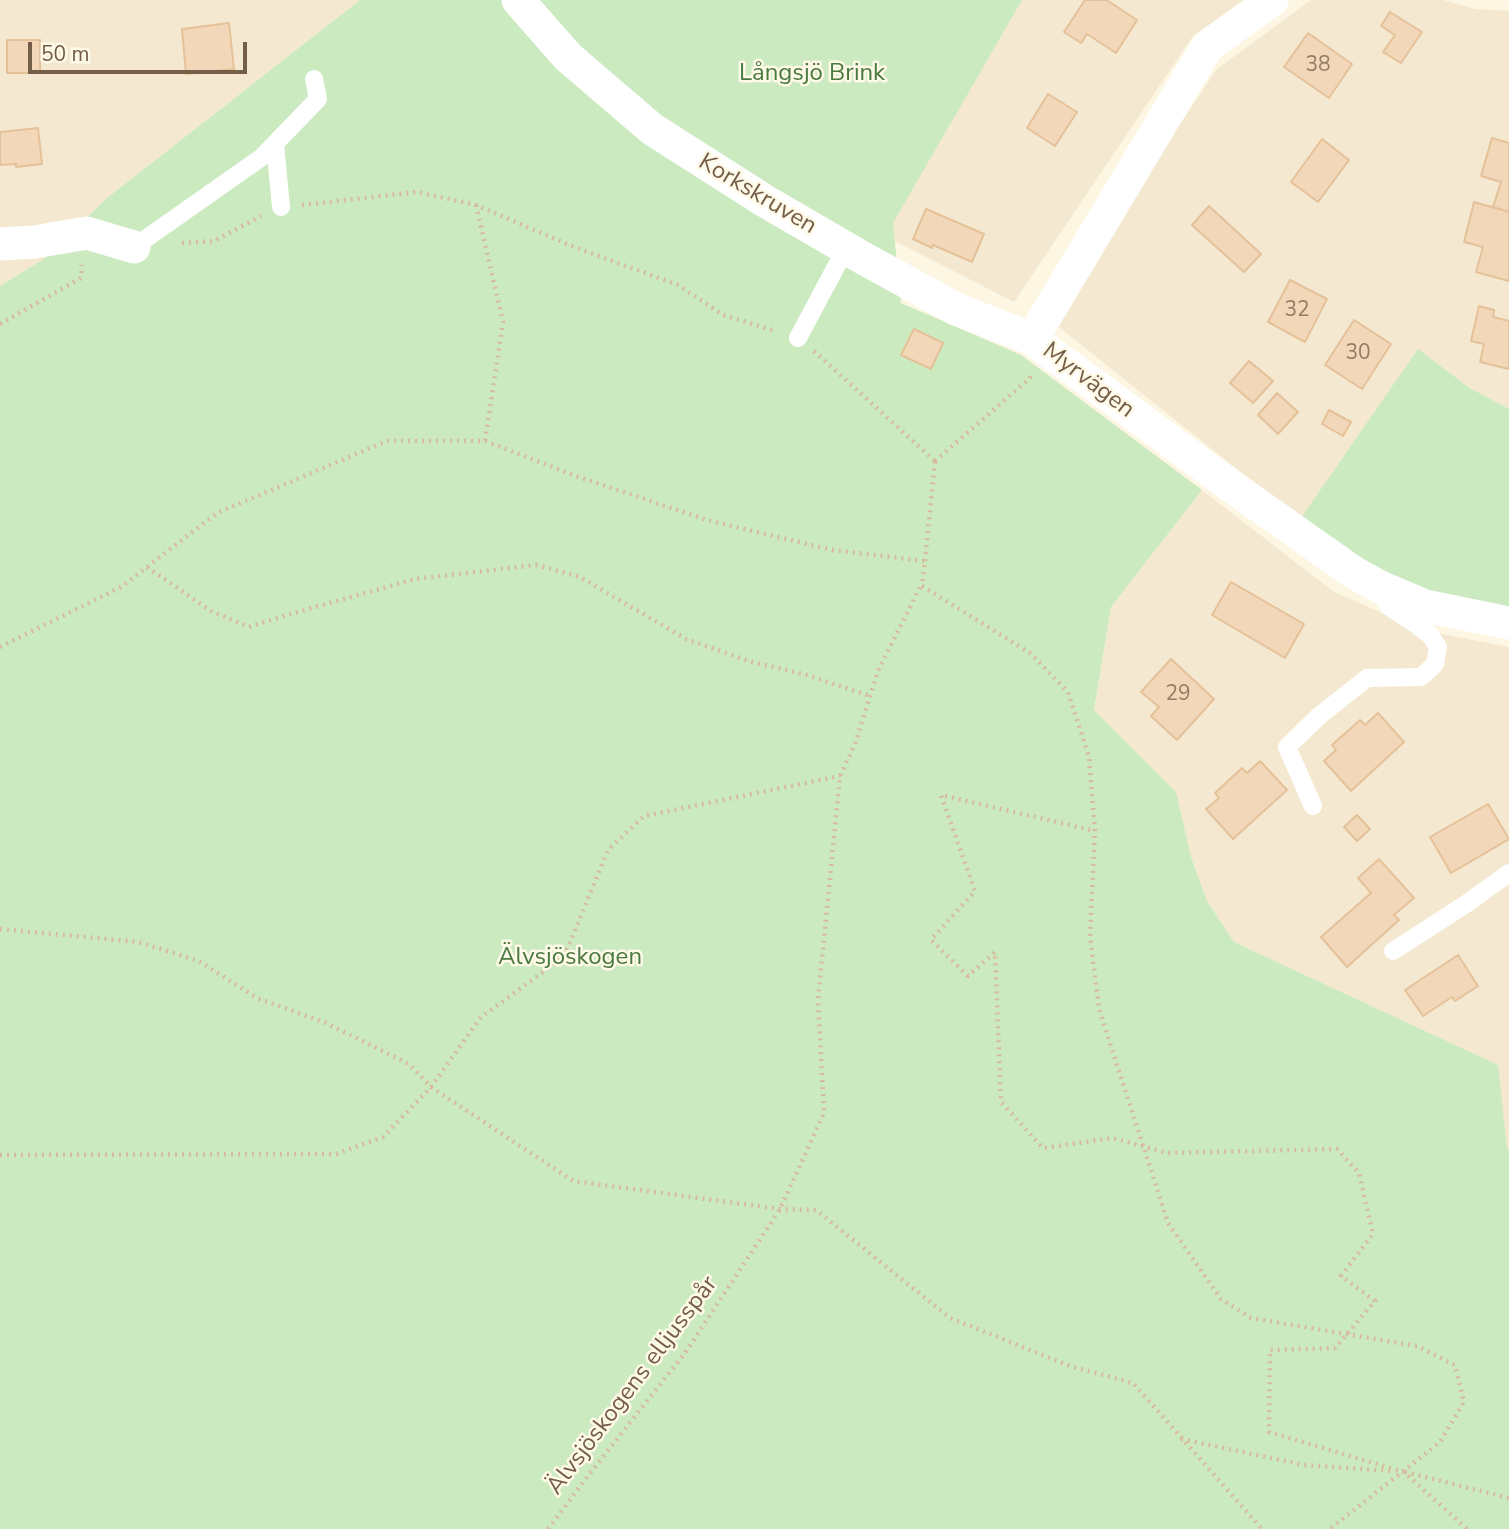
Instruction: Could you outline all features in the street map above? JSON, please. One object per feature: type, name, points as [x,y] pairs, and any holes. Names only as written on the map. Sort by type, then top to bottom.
[{"type":"street","name":"Korkskruven","points":[[519,0],[568,57],[652,129],[765,201],[956,309],[1032,339]]},
{"type":"street","name":"Myrvägen","points":[[1272,0],[1207,47],[1032,339],[1353,572],[1425,606],[1509,623]]},
{"type":"street","points":[[0,244],[34,242],[87,233],[134,247]]},
{"type":"lane","points":[[134,247],[261,158],[318,99],[314,79]]},
{"type":"lane","points":[[275,144],[281,207]]},
{"type":"lane","points":[[798,338],[846,248]]},
{"type":"lane","points":[[1313,806],[1287,747],[1319,716],[1367,678],[1421,677],[1434,664],[1438,647],[1430,635],[1388,606],[1380,587]]},
{"type":"lane","points":[[1393,951],[1509,873]]},
{"type":"path","points":[[134,247],[214,241],[277,207],[417,192],[476,205],[574,247],[678,285],[723,315],[798,338],[935,461]]},
{"type":"path","points":[[476,205],[503,323],[485,440]]},
{"type":"path","points":[[0,324],[81,278],[87,233]]},
{"type":"path","points":[[1032,339],[1030,378],[935,461],[922,586],[1030,653],[1068,692],[1090,757],[1096,818],[1090,936],[1099,1009],[1168,1223],[1221,1299],[1251,1318],[1417,1346],[1455,1365],[1464,1402],[1440,1442],[1330,1529]]},
{"type":"path","points":[[0,647],[121,587],[217,513],[387,441],[485,440],[576,476],[707,520],[832,550],[925,561]]},
{"type":"path","points":[[147,567],[211,611],[250,628],[415,579],[537,565],[580,577],[686,639],[752,662],[807,675],[870,696]]},
{"type":"path","name":"Älvsjöskogens elljusspår","points":[[548,1529],[685,1353],[780,1209],[824,1113],[818,1000],[840,776],[855,744],[878,671],[922,586]]},
{"type":"path","points":[[0,1155],[336,1154],[383,1137],[431,1087],[481,1017],[564,957],[608,850],[644,816],[840,776]]},
{"type":"path","points":[[1095,831],[941,795],[975,891],[931,940],[968,976],[995,953],[1001,1102],[1043,1148],[1112,1138],[1168,1153],[1337,1149],[1359,1173],[1373,1234],[1341,1276],[1375,1301],[1335,1348],[1270,1350],[1269,1432],[1404,1472],[1509,1499]]},
{"type":"path","points":[[0,929],[138,942],[199,961],[257,998],[326,1023],[409,1064],[431,1087],[573,1181],[780,1209],[816,1210],[950,1318],[1070,1366],[1133,1383],[1262,1529]]},
{"type":"path","points":[[1181,1438],[1304,1465],[1404,1472],[1467,1529]]},
{"type":"shaded area","points":[[0,0],[360,0],[107,198],[45,258],[0,286]]},
{"type":"shaded area","points":[[1010,0],[1244,0],[1193,36],[1014,302],[895,241],[882,220]]},
{"type":"shaded area","points":[[1311,0],[1443,0],[1475,9],[1509,11],[1509,409],[1468,387],[1301,518],[1054,323],[1056,309],[1217,69]]},
{"type":"shaded area","points":[[1202,490],[1334,592],[1421,630],[1509,647],[1509,1151],[1497,1065],[1234,942],[1207,901],[1191,857],[1094,711],[1111,607]]},
{"type":"green space","name":"Älvsjöskogen","points":[[360,0],[1022,0],[893,223],[901,303],[1021,355],[1202,490],[1111,607],[1094,710],[1176,792],[1191,857],[1207,901],[1234,942],[1498,1065],[1509,1151],[1509,1529],[0,1529],[0,286],[45,258],[107,198]]},
{"type":"green space","points":[[1418,349],[1468,387],[1509,409],[1509,614],[1428,593],[1360,560],[1301,518]]},
{"type":"building","points":[[1085,0],[1108,0],[1137,20],[1116,53],[1087,34],[1081,43],[1064,32]]},
{"type":"building","points":[[1390,12],[1422,32],[1401,63],[1383,52],[1395,35],[1381,26]]},
{"type":"building","points":[[229,23],[234,69],[186,74],[182,29]]},
{"type":"building","points":[[1308,33],[1352,64],[1329,98],[1284,67]]},
{"type":"building","points":[[7,40],[40,40],[40,73],[7,73]]},
{"type":"building","points":[[1048,94],[1077,112],[1055,146],[1027,128]]},
{"type":"building","points":[[38,128],[42,164],[16,167],[16,164],[0,165],[0,132]]},
{"type":"building","points":[[1492,138],[1509,143],[1509,212],[1493,207],[1501,182],[1481,176]]},
{"type":"building","points":[[1322,139],[1349,160],[1318,202],[1291,182]]},
{"type":"building","points":[[1474,202],[1509,212],[1509,281],[1476,272],[1483,247],[1464,242]]},
{"type":"building","points":[[1209,206],[1261,254],[1244,272],[1192,225]]},
{"type":"building","points":[[926,209],[984,234],[972,262],[913,239]]},
{"type":"building","points":[[1290,280],[1327,299],[1305,342],[1268,322]]},
{"type":"building","points":[[1479,306],[1494,310],[1493,317],[1509,321],[1509,369],[1480,362],[1484,344],[1471,341]]},
{"type":"building","points":[[1354,320],[1391,344],[1362,389],[1325,365]]},
{"type":"building","points":[[914,329],[943,343],[931,369],[901,355]]},
{"type":"building","points":[[1249,361],[1273,381],[1253,403],[1230,383]]},
{"type":"building","points":[[1277,393],[1298,412],[1278,434],[1258,415]]},
{"type":"building","points":[[1329,410],[1351,422],[1343,436],[1322,424]]},
{"type":"building","points":[[1231,582],[1304,624],[1285,658],[1212,615]]},
{"type":"building","points":[[1171,659],[1214,699],[1177,740],[1151,716],[1159,707],[1141,692]]},
{"type":"building","points":[[1378,713],[1404,742],[1351,791],[1324,761],[1336,750],[1332,745],[1360,720],[1365,725]]},
{"type":"building","points":[[1260,761],[1287,790],[1233,839],[1206,809],[1219,798],[1215,793],[1242,768],[1247,773]]},
{"type":"building","points":[[1488,804],[1509,839],[1451,873],[1430,837]]},
{"type":"building","points":[[1357,815],[1370,829],[1357,841],[1344,827]]},
{"type":"building","points":[[1379,859],[1414,898],[1394,915],[1399,920],[1347,967],[1321,937],[1371,893],[1358,878]]},
{"type":"building","points":[[1458,955],[1478,986],[1455,1001],[1452,997],[1423,1016],[1405,990]]},
{"type":"park label","name":"Långsjö Brink","points":[[812,74]]}]
